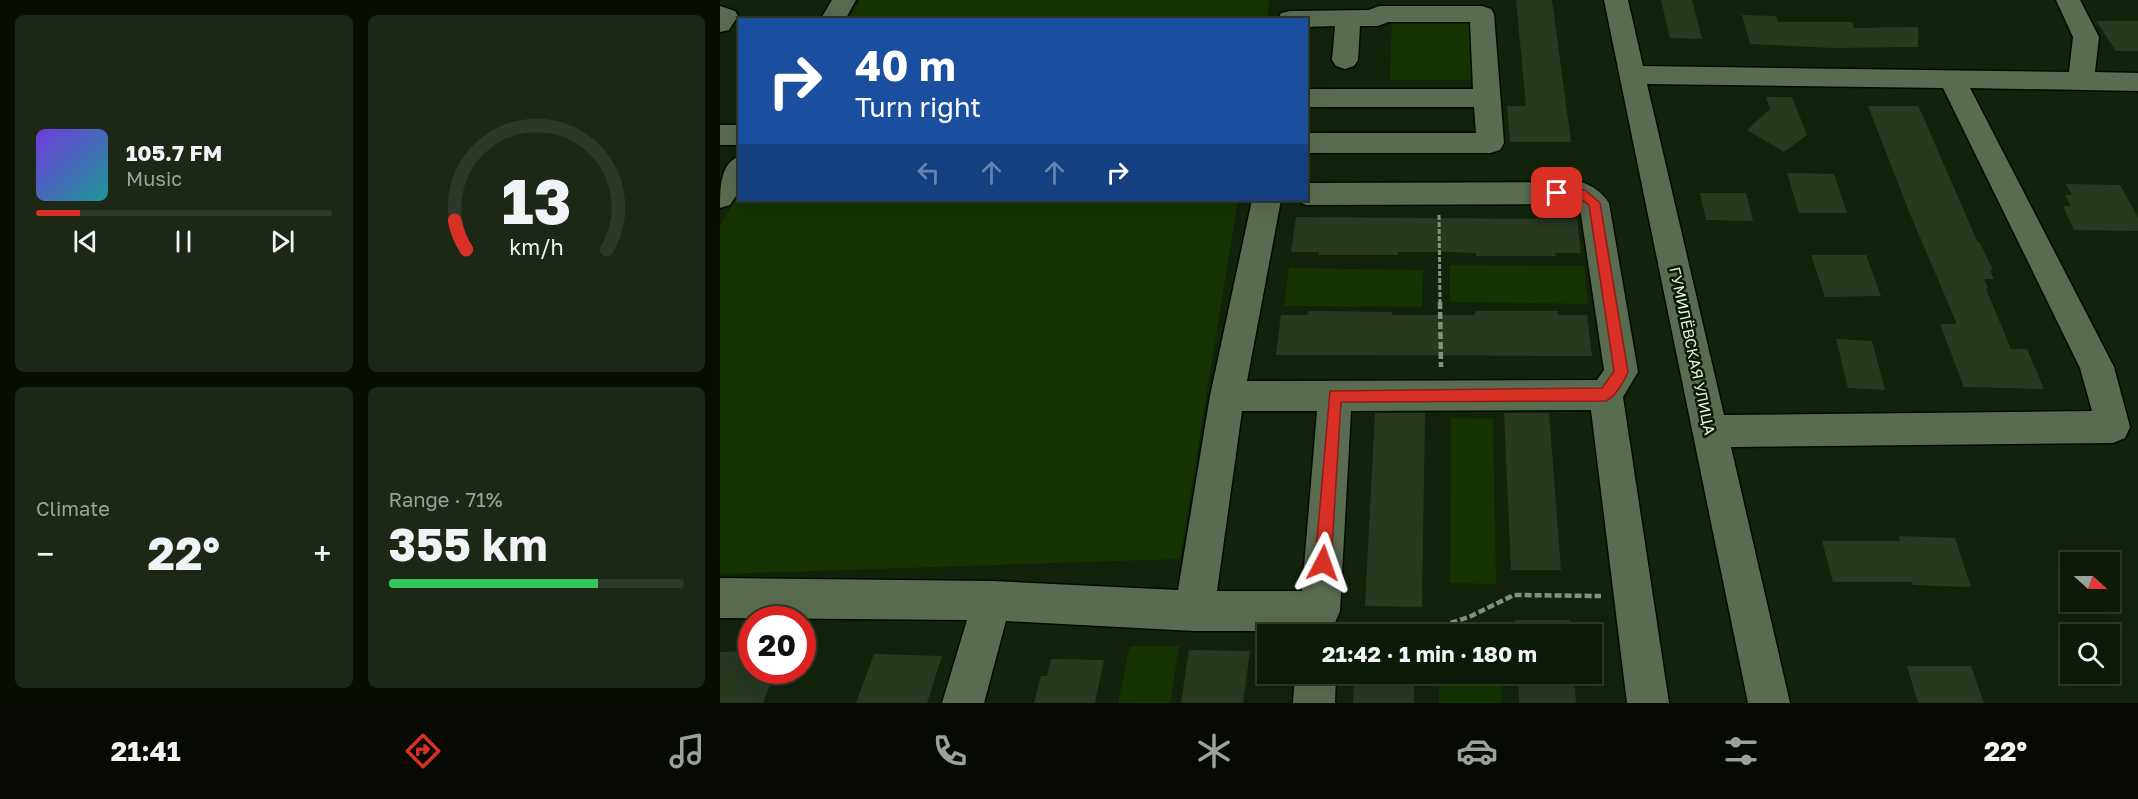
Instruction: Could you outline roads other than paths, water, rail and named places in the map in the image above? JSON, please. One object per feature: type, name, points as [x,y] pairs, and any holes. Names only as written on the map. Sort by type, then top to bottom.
[{"type":"street","points":[[833,18],[844,0]]},
{"type":"street","points":[[1290,18],[1293,0]]},
{"type":"street","name":"ГУМИЛЁВСКАЯ УЛИЦА","points":[[1616,0],[1768,703]]},
{"type":"street","points":[[2068,0],[2086,37],[2081,80]]},
{"type":"street","points":[[720,14],[726,16],[720,24]]},
{"type":"street","points":[[1308,19],[1482,14],[1490,143],[1308,143]]},
{"type":"street","points":[[1345,60],[1348,18]]},
{"type":"street","points":[[1632,75],[1930,77],[2138,82]]},
{"type":"street","points":[[1710,431],[2126,425],[1952,79]]},
{"type":"street","points":[[1308,98],[1487,98]]},
{"type":"street","points":[[720,135],[738,135]]},
{"type":"street","points":[[720,197],[738,169]]},
{"type":"street","points":[[1308,194],[1581,193],[1594,203],[1622,372],[1606,394],[1648,703]]},
{"type":"street","points":[[1194,611],[1227,396],[1266,201]]},
{"type":"street","points":[[1227,396],[1606,394]]},
{"type":"street","points":[[720,598],[992,601],[1194,611],[1319,623],[1335,396]]},
{"type":"street","points":[[963,703],[992,601]]},
{"type":"street","points":[[1314,703],[1315,684]]}]
